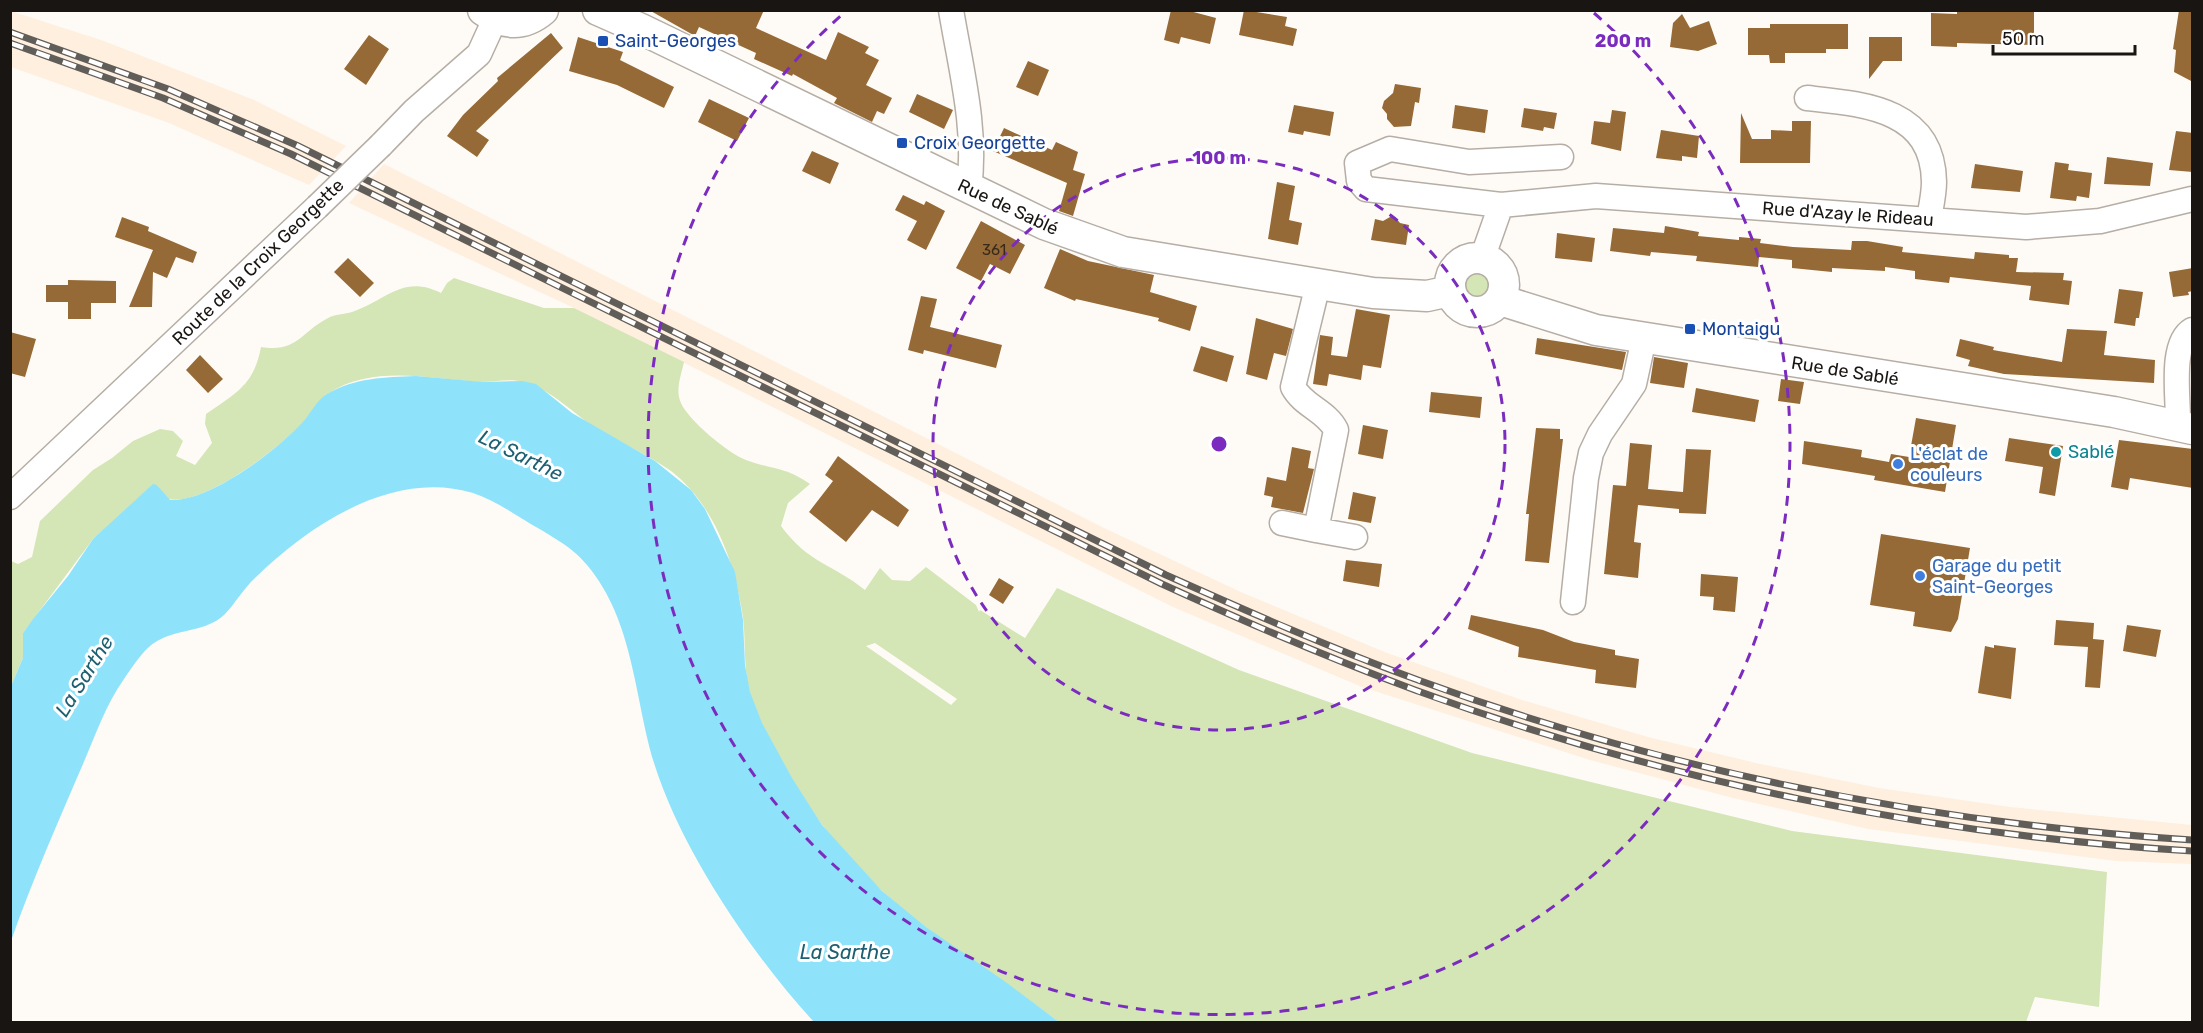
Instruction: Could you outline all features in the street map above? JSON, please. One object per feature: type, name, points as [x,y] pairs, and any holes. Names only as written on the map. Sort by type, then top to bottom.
[{"type":"main road","points":[[489,15],[520,22],[543,10]]},
{"type":"main road","name":"Rue de Sablé","points":[[598,10],[641,28],[1044,224],[1123,252],[1373,293],[1427,296],[1450,291]]},
{"type":"main road","points":[[1482,258],[1497,267],[1504,283],[1500,300],[1486,311],[1477,313],[1460,307],[1450,291],[1450,282],[1457,266],[1464,261],[1482,258]]},
{"type":"main road","name":"Rue de Sablé","points":[[1500,300],[1596,330],[2114,412],[2185,427]]},
{"type":"street","points":[[951,10],[968,107],[972,166],[969,189]]},
{"type":"street","name":"Route de la Croix Georgette","points":[[10,497],[317,207],[414,111],[479,54],[489,15]]},
{"type":"street","points":[[1807,98],[1865,104],[1895,114],[1916,130],[1928,153],[1934,181],[1929,219]]},
{"type":"street","name":"Rue d'Azay le Rideau","points":[[1561,157],[1469,162],[1390,149],[1357,164],[1359,181],[1366,189],[1501,205],[1596,196],[2026,227],[2100,221],[2193,199]]},
{"type":"street","points":[[1482,258],[1501,205]]},
{"type":"street","points":[[1316,530],[1336,430],[1333,423],[1298,396],[1293,387],[1318,284]]},
{"type":"street","points":[[2185,427],[2177,352],[2184,335],[2193,330]]},
{"type":"street","points":[[1573,602],[1586,478],[1591,453],[1600,434],[1634,384],[1644,338]]},
{"type":"street","points":[[1281,523],[1355,537]]},
{"type":"shaded area","points":[[11,11],[104,41],[254,100],[346,146],[309,185],[169,123],[11,67]]},
{"type":"shaded area","points":[[384,164],[1104,528],[1243,593],[1387,653],[1522,700],[1648,737],[1756,763],[1879,788],[2010,807],[2192,825],[2192,864],[2116,861],[1868,829],[1733,798],[1590,760],[1362,687],[1173,607],[574,308],[349,203]]},
{"type":"green space","points":[[1477,270],[1487,274],[1491,284],[1487,294],[1477,298],[1467,294],[1463,284],[1467,274]]},
{"type":"green space","points":[[454,278],[544,308],[574,308],[684,362],[679,383],[679,398],[685,410],[710,436],[739,457],[785,471],[810,484],[788,503],[781,526],[791,539],[811,556],[865,590],[880,568],[892,580],[910,581],[926,567],[976,605],[979,612],[980,610],[1025,638],[1057,588],[1239,670],[1472,753],[1792,831],[2107,872],[2099,1007],[2035,997],[2026,1022],[1059,1022],[900,907],[844,853],[820,822],[780,760],[756,710],[748,684],[743,617],[735,577],[720,537],[700,501],[686,485],[662,465],[599,430],[544,391],[519,381],[479,382],[383,376],[346,384],[325,396],[304,422],[278,446],[221,485],[183,499],[168,499],[157,485],[93,539],[23,633],[23,658],[11,686],[11,561],[18,564],[32,557],[40,521],[93,470],[133,441],[160,429],[173,431],[183,441],[176,456],[195,465],[212,443],[205,424],[206,414],[242,387],[254,371],[261,347],[283,347],[291,344],[330,317],[352,312],[405,287],[428,288],[441,293],[447,283]],"holes":[[[875,643],[957,699],[951,705],[866,646]]]},
{"type":"water","name":"La Sarthe","points":[[416,376],[483,382],[522,381],[536,384],[572,413],[655,461],[691,490],[705,509],[735,572],[743,620],[745,665],[750,692],[762,723],[792,778],[822,825],[882,891],[926,927],[1059,1022],[814,1022],[767,966],[744,934],[700,866],[682,831],[654,763],[624,635],[603,587],[587,565],[556,539],[485,498],[473,493],[443,488],[413,489],[383,495],[327,521],[277,558],[251,582],[228,611],[217,620],[202,627],[161,639],[145,651],[118,689],[101,720],[36,874],[11,941],[11,686],[23,658],[23,633],[33,619],[68,576],[93,539],[153,484],[157,485],[170,500],[204,493],[223,484],[260,460],[303,422],[327,394],[359,382]]},
{"type":"building","points":[[649,10],[764,10],[756,28],[826,60],[838,32],[869,47],[865,53],[879,60],[866,85],[892,98],[884,114],[877,111],[872,122],[834,103],[837,98],[793,74],[792,76],[754,59],[756,53],[699,27],[695,36]]},
{"type":"building","points":[[1171,10],[1186,10],[1216,18],[1210,44],[1181,37],[1179,44],[1164,40]]},
{"type":"building","points":[[1244,10],[1287,17],[1285,26],[1297,29],[1293,46],[1239,35]]},
{"type":"building","points":[[1957,10],[2034,10],[2034,45],[1957,43],[1957,47],[1931,46],[1931,13],[1957,14]]},
{"type":"building","points":[[2179,10],[2193,10],[2193,82],[2174,72],[2176,50],[2173,49]]},
{"type":"building","points":[[1682,14],[1690,28],[1709,21],[1717,44],[1698,51],[1670,47],[1673,23]]},
{"type":"building","points":[[1770,24],[1848,24],[1848,49],[1826,49],[1826,53],[1785,53],[1785,63],[1770,63],[1769,55],[1748,55],[1748,28],[1770,28]]},
{"type":"building","points":[[551,33],[563,48],[476,131],[489,140],[477,157],[447,136],[463,115],[498,81],[497,78]]},
{"type":"building","points":[[369,35],[389,49],[366,85],[344,69]]},
{"type":"building","points":[[578,37],[623,52],[620,60],[674,87],[664,108],[617,85],[569,71]]},
{"type":"building","points":[[1869,37],[1902,37],[1902,61],[1883,61],[1869,79]]},
{"type":"building","points":[[1028,61],[1049,70],[1038,96],[1016,87]]},
{"type":"building","points":[[1395,84],[1421,88],[1419,103],[1415,102],[1411,126],[1394,127],[1382,108],[1384,101],[1393,93]]},
{"type":"building","points":[[917,94],[953,110],[944,129],[909,112]]},
{"type":"building","points":[[709,99],[749,118],[737,141],[698,122]]},
{"type":"building","points":[[1294,105],[1334,112],[1330,136],[1304,131],[1303,135],[1288,132]]},
{"type":"building","points":[[1455,105],[1488,110],[1485,133],[1452,128]]},
{"type":"building","points":[[1524,108],[1557,113],[1554,129],[1544,127],[1543,131],[1521,127]]},
{"type":"building","points":[[1612,110],[1626,112],[1621,151],[1591,144],[1594,121],[1610,123]]},
{"type":"building","points":[[1741,113],[1752,139],[1771,139],[1771,130],[1792,131],[1792,121],[1811,121],[1810,163],[1740,163]]},
{"type":"building","points":[[1004,128],[1052,150],[1056,142],[1078,152],[1073,170],[1085,174],[1073,216],[1059,211],[1067,183],[993,151]]},
{"type":"building","points":[[1661,130],[1699,136],[1697,158],[1682,156],[1682,161],[1656,158]]},
{"type":"building","points":[[2176,131],[2193,133],[2193,172],[2169,170]]},
{"type":"building","points":[[812,151],[839,163],[830,184],[802,171]]},
{"type":"building","points":[[2107,157],[2153,163],[2150,186],[2104,184]]},
{"type":"building","points":[[2055,162],[2069,164],[2068,170],[2092,173],[2089,198],[2077,196],[2076,201],[2050,198]]},
{"type":"building","points":[[1975,164],[2023,171],[2020,192],[1971,188]]},
{"type":"building","points":[[1277,182],[1295,186],[1289,220],[1302,223],[1298,245],[1268,239]]},
{"type":"building","points":[[903,195],[924,205],[926,201],[945,211],[926,250],[907,240],[917,221],[895,210]]},
{"type":"building","points":[[122,217],[149,227],[148,231],[197,252],[193,263],[176,257],[167,278],[153,272],[152,307],[129,307],[153,250],[115,237]]},
{"type":"building","points":[[1395,217],[1400,223],[1409,225],[1406,245],[1371,240],[1375,219],[1383,221]]},
{"type":"building","points":[[981,221],[1025,245],[1010,274],[990,264],[981,281],[956,268]]},
{"type":"building","points":[[1665,226],[1699,232],[1698,236],[1739,240],[1739,237],[1761,239],[1760,243],[1793,247],[1851,250],[1852,241],[1867,241],[1903,247],[1902,252],[1974,259],[1975,252],[2009,255],[2009,258],[2018,258],[2016,272],[2064,273],[2063,280],[2072,281],[2069,305],[2029,300],[2031,286],[1950,277],[1949,283],[1915,279],[1915,271],[1885,267],[1885,271],[1832,268],[1832,272],[1792,268],[1792,260],[1759,257],[1758,267],[1696,261],[1697,256],[1651,252],[1650,256],[1610,251],[1613,228],[1664,233]]},
{"type":"building","points":[[1557,233],[1595,238],[1592,262],[1555,258]]},
{"type":"building","points":[[1060,249],[1088,261],[1154,275],[1150,292],[1197,306],[1190,331],[1158,321],[1159,318],[1076,299],[1075,301],[1044,288]]},
{"type":"building","points":[[348,258],[374,283],[360,297],[334,272]]},
{"type":"building","points":[[2193,268],[2193,291],[2188,292],[2189,295],[2173,297],[2169,272]]},
{"type":"building","points":[[68,280],[116,281],[116,303],[91,303],[91,319],[68,319],[68,302],[46,302],[46,285],[68,285]]},
{"type":"building","points":[[2119,289],[2143,292],[2139,318],[2136,318],[2135,326],[2114,323]]},
{"type":"building","points":[[921,296],[937,299],[930,327],[1002,345],[996,368],[924,350],[923,354],[908,350]]},
{"type":"building","points":[[1356,309],[1390,315],[1381,368],[1363,365],[1361,380],[1329,374],[1327,386],[1313,384],[1320,335],[1333,337],[1331,355],[1347,357]]},
{"type":"building","points":[[1256,318],[1293,329],[1286,356],[1274,353],[1267,380],[1246,374]]},
{"type":"building","points":[[2067,329],[2107,331],[2104,355],[2155,360],[2154,383],[2004,374],[1968,366],[1970,360],[1956,356],[1960,339],[1994,347],[1993,350],[2062,362]]},
{"type":"building","points":[[10,332],[36,339],[25,377],[10,373]]},
{"type":"building","points":[[1537,338],[1626,352],[1622,370],[1535,354]]},
{"type":"building","points":[[1201,346],[1234,356],[1227,382],[1193,371]]},
{"type":"building","points":[[200,355],[223,379],[208,393],[186,370]]},
{"type":"building","points":[[1654,357],[1688,363],[1684,388],[1650,383]]},
{"type":"building","points":[[1781,379],[1804,382],[1800,404],[1778,401]]},
{"type":"building","points":[[1696,388],[1759,400],[1755,422],[1692,412]]},
{"type":"building","points":[[1431,392],[1482,397],[1480,418],[1429,412]]},
{"type":"building","points":[[1916,418],[1956,425],[1945,492],[1874,480],[1875,476],[1802,464],[1804,441],[1862,450],[1861,457],[1889,462],[1891,454],[1909,457]]},
{"type":"building","points":[[1363,425],[1388,430],[1383,459],[1358,454]]},
{"type":"building","points":[[1536,428],[1560,429],[1560,439],[1563,439],[1549,563],[1525,561],[1529,514],[1526,514]]},
{"type":"building","points":[[2009,438],[2063,446],[2055,496],[2039,493],[2043,467],[2005,461]]},
{"type":"building","points":[[2119,440],[2193,449],[2193,488],[2130,478],[2128,490],[2111,487]]},
{"type":"building","points":[[1630,443],[1652,445],[1648,489],[1683,492],[1686,449],[1711,450],[1706,514],[1679,513],[1679,509],[1638,505],[1634,542],[1641,543],[1638,578],[1604,574],[1613,485],[1626,486]]},
{"type":"building","points":[[1292,447],[1311,451],[1308,468],[1314,469],[1303,513],[1271,507],[1273,497],[1264,495],[1267,477],[1286,481]]},
{"type":"building","points":[[838,456],[909,510],[898,527],[872,510],[846,542],[809,512],[833,481],[825,475]]},
{"type":"building","points":[[1353,492],[1376,497],[1371,523],[1348,519]]},
{"type":"building","points":[[1881,534],[1970,548],[1958,619],[1951,632],[1913,626],[1915,612],[1870,605]]},
{"type":"building","points":[[1346,560],[1382,564],[1379,587],[1343,581]]},
{"type":"building","points":[[1701,574],[1738,577],[1735,612],[1713,610],[1714,597],[1700,596]]},
{"type":"building","points":[[999,578],[1014,587],[1003,604],[989,595]]},
{"type":"building","points":[[1471,615],[1543,630],[1574,642],[1615,650],[1615,655],[1639,659],[1636,688],[1595,683],[1596,670],[1518,657],[1519,647],[1468,629]]},
{"type":"building","points":[[2056,620],[2094,623],[2093,639],[2104,640],[2100,688],[2085,687],[2088,647],[2054,645]]},
{"type":"building","points":[[2127,625],[2161,630],[2156,657],[2123,651]]},
{"type":"building","points":[[1994,645],[2016,648],[2011,699],[1978,693],[1985,646],[1994,648]]},
{"type":"railway","points":[[10,32],[168,89],[296,145],[1166,575],[1323,643],[1418,680],[1607,741],[1799,788],[1995,821],[2192,840]]},
{"type":"railway","points":[[10,43],[163,98],[291,154],[1162,584],[1287,639],[1415,690],[1604,751],[1700,777],[1798,799],[1995,832],[2192,851]]},
{"type":"place","name":"Saint-Georges","points":[[603,41]]},
{"type":"place","name":"Croix Georgette","points":[[902,143]]},
{"type":"place","name":"Montaigu","points":[[1690,329]]},
{"type":"place","name":"Sablé","points":[[2056,452]]},
{"type":"place","name":"L'éclat de couleurs","points":[[1898,464]]},
{"type":"place","name":"Garage du petit Saint-Georges","points":[[1920,576]]}]
